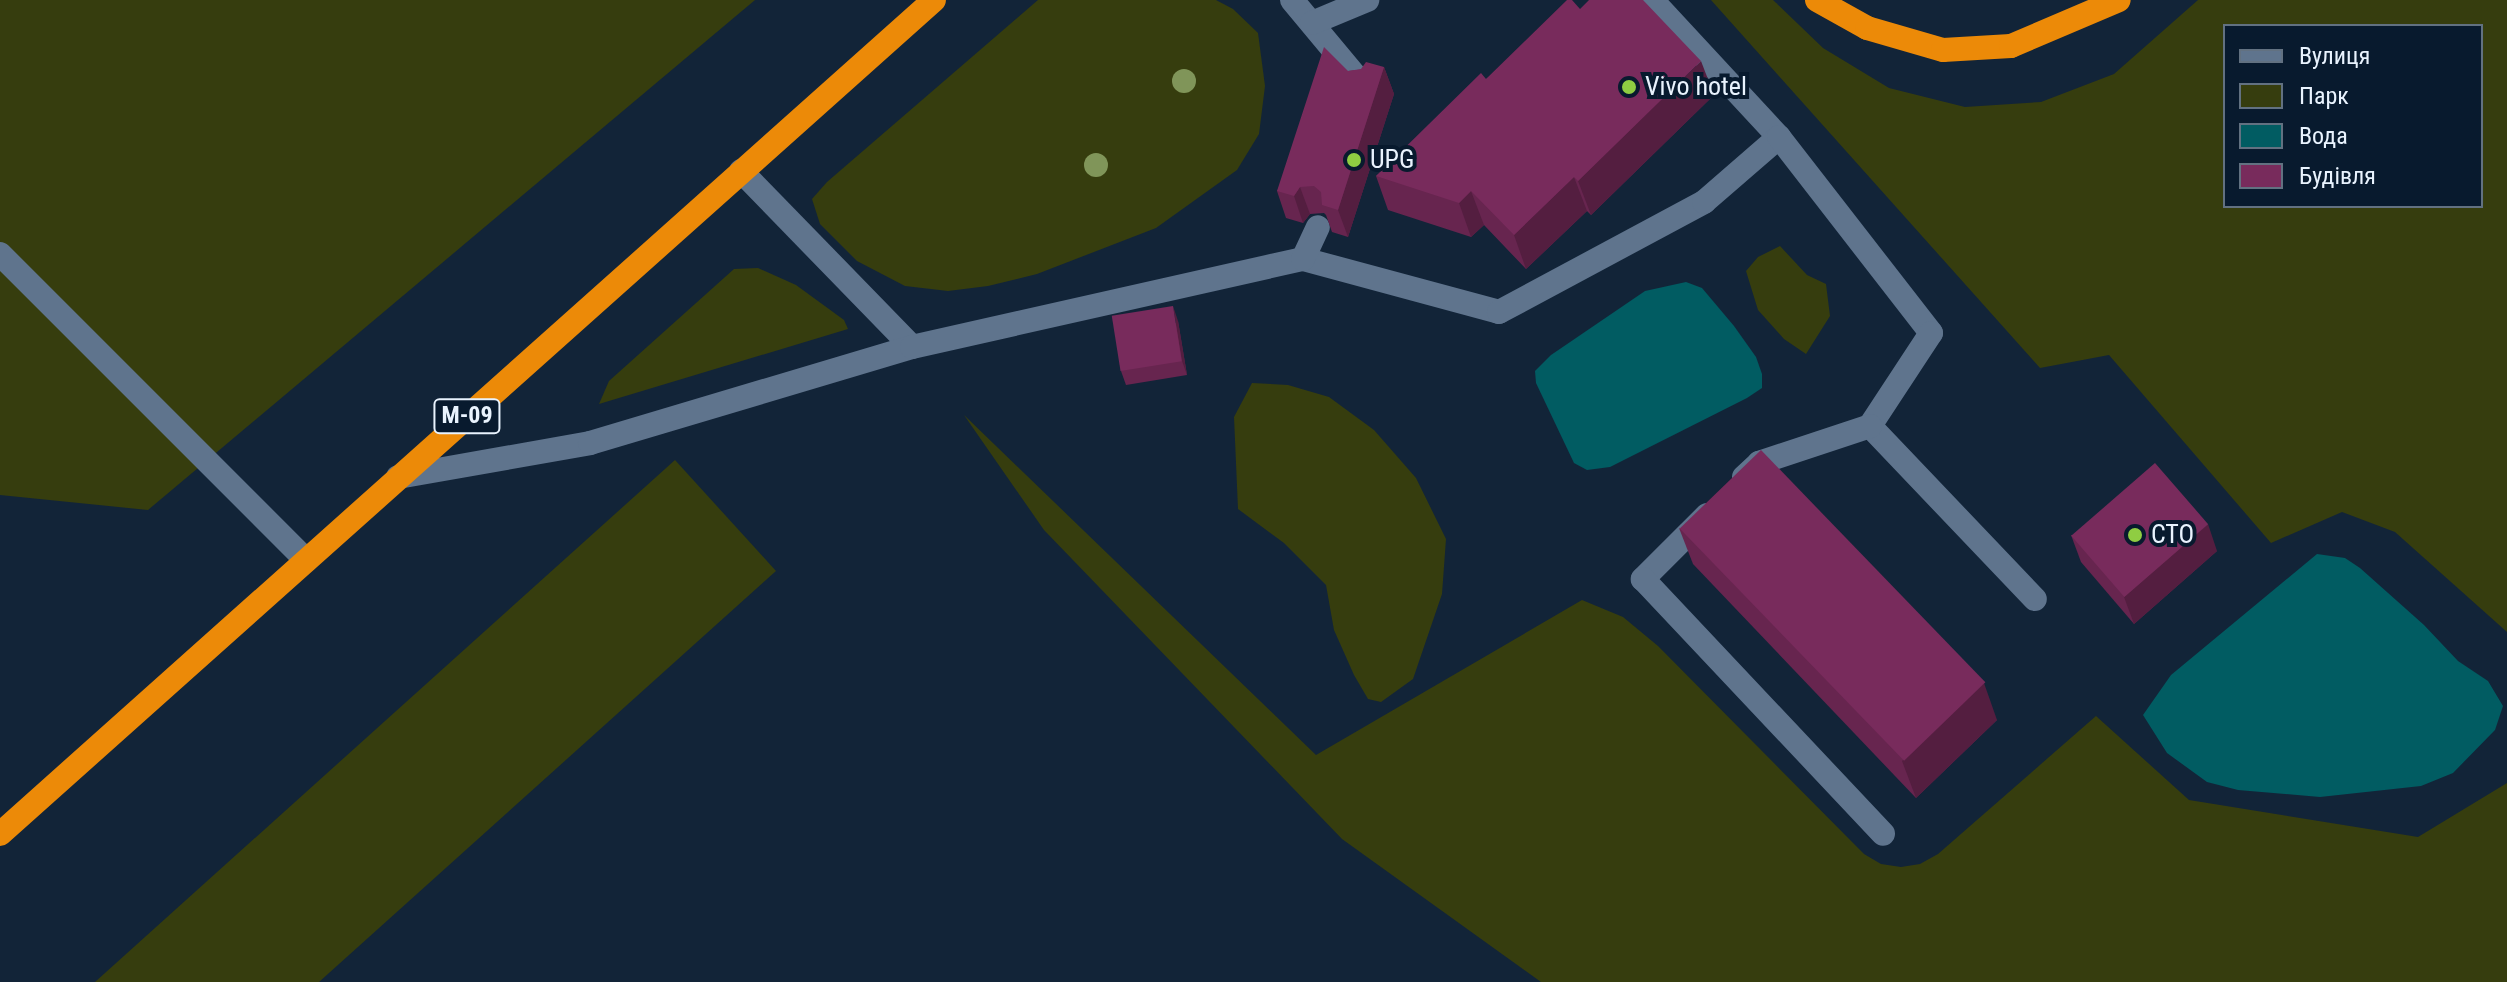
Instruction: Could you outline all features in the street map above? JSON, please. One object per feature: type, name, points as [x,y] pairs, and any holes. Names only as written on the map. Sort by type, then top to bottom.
[{"type":"highway","name":"М-09","points":[[0,834],[934,0]]},
{"type":"highway","points":[[1817,0],[1867,28],[1943,50],[2011,46],[2119,0]]},
{"type":"lane","points":[[1292,0],[1362,84]]},
{"type":"lane","points":[[1312,23],[1367,0]]},
{"type":"lane","points":[[1652,0],[1779,137],[1931,333],[1870,426],[1759,463],[1643,579],[1883,834]]},
{"type":"lane","points":[[398,477],[590,443],[912,347],[1303,259],[1499,312],[1704,202],[1779,137]]},
{"type":"lane","points":[[741,171],[912,347]]},
{"type":"lane","points":[[1303,259],[1318,227]]},
{"type":"lane","points":[[0,254],[306,560]]},
{"type":"lane","points":[[1870,426],[2035,599]]},
{"type":"green space","points":[[0,0],[755,0],[148,510],[0,495]]},
{"type":"green space","points":[[1038,0],[1216,0],[1233,9],[1258,33],[1265,86],[1259,134],[1237,170],[1156,228],[1037,274],[988,286],[948,291],[905,286],[857,261],[820,224],[812,199],[827,182]]},
{"type":"green space","points":[[1711,0],[1773,0],[1823,48],[1889,88],[1965,107],[2041,102],[2114,74],[2198,0],[2507,0],[2507,632],[2395,532],[2342,512],[2271,543],[2109,355],[2040,368]]},
{"type":"green space","points":[[1780,246],[1807,275],[1826,284],[1830,316],[1806,354],[1784,339],[1758,310],[1746,271],[1758,257]]},
{"type":"green space","points":[[758,268],[796,285],[844,320],[848,329],[599,404],[609,381],[734,269]]},
{"type":"green space","points":[[1252,383],[1288,385],[1329,397],[1374,430],[1416,478],[1446,539],[1442,594],[1413,679],[1381,702],[1368,699],[1354,675],[1334,630],[1326,585],[1284,543],[1238,509],[1234,417]]},
{"type":"green space","points":[[964,415],[1316,755],[1582,600],[1623,617],[1658,646],[1864,854],[1881,864],[1901,867],[1920,864],[1938,854],[2096,716],[2189,800],[2418,837],[2507,783],[2507,982],[1541,982],[1342,839],[1044,530]]},
{"type":"green space","points":[[675,460],[776,571],[319,982],[95,982]]},
{"type":"water","points":[[1686,282],[1702,288],[1734,326],[1756,357],[1762,374],[1762,388],[1610,467],[1587,470],[1574,463],[1536,383],[1535,371],[1551,355],[1645,291]]},
{"type":"water","points":[[2317,554],[2345,558],[2360,568],[2424,625],[2458,661],[2488,681],[2503,706],[2495,730],[2453,773],[2421,786],[2320,797],[2238,790],[2207,782],[2167,753],[2143,715],[2171,675]]},
{"type":"building","points":[[1567,0],[1572,0],[1580,9],[1589,0],[1643,0],[1701,61],[1578,181],[1574,177],[1514,235],[1471,191],[1459,203],[1376,176],[1481,73],[1486,79]]},
{"type":"building","points":[[1324,47],[1348,71],[1361,69],[1366,62],[1384,67],[1338,210],[1322,205],[1321,192],[1314,186],[1300,187],[1294,196],[1277,191]]},
{"type":"building","points":[[1173,306],[1182,361],[1121,371],[1112,316]]},
{"type":"building","points":[[1761,450],[1985,682],[1904,761],[1680,528]]},
{"type":"building","points":[[2155,463],[2208,524],[2124,597],[2071,536]]},
{"type":"place","name":"Vivo hotel","points":[[1629,87]]},
{"type":"place","name":"UPG","points":[[1354,160]]},
{"type":"place","name":"СТО","points":[[2135,535]]}]
